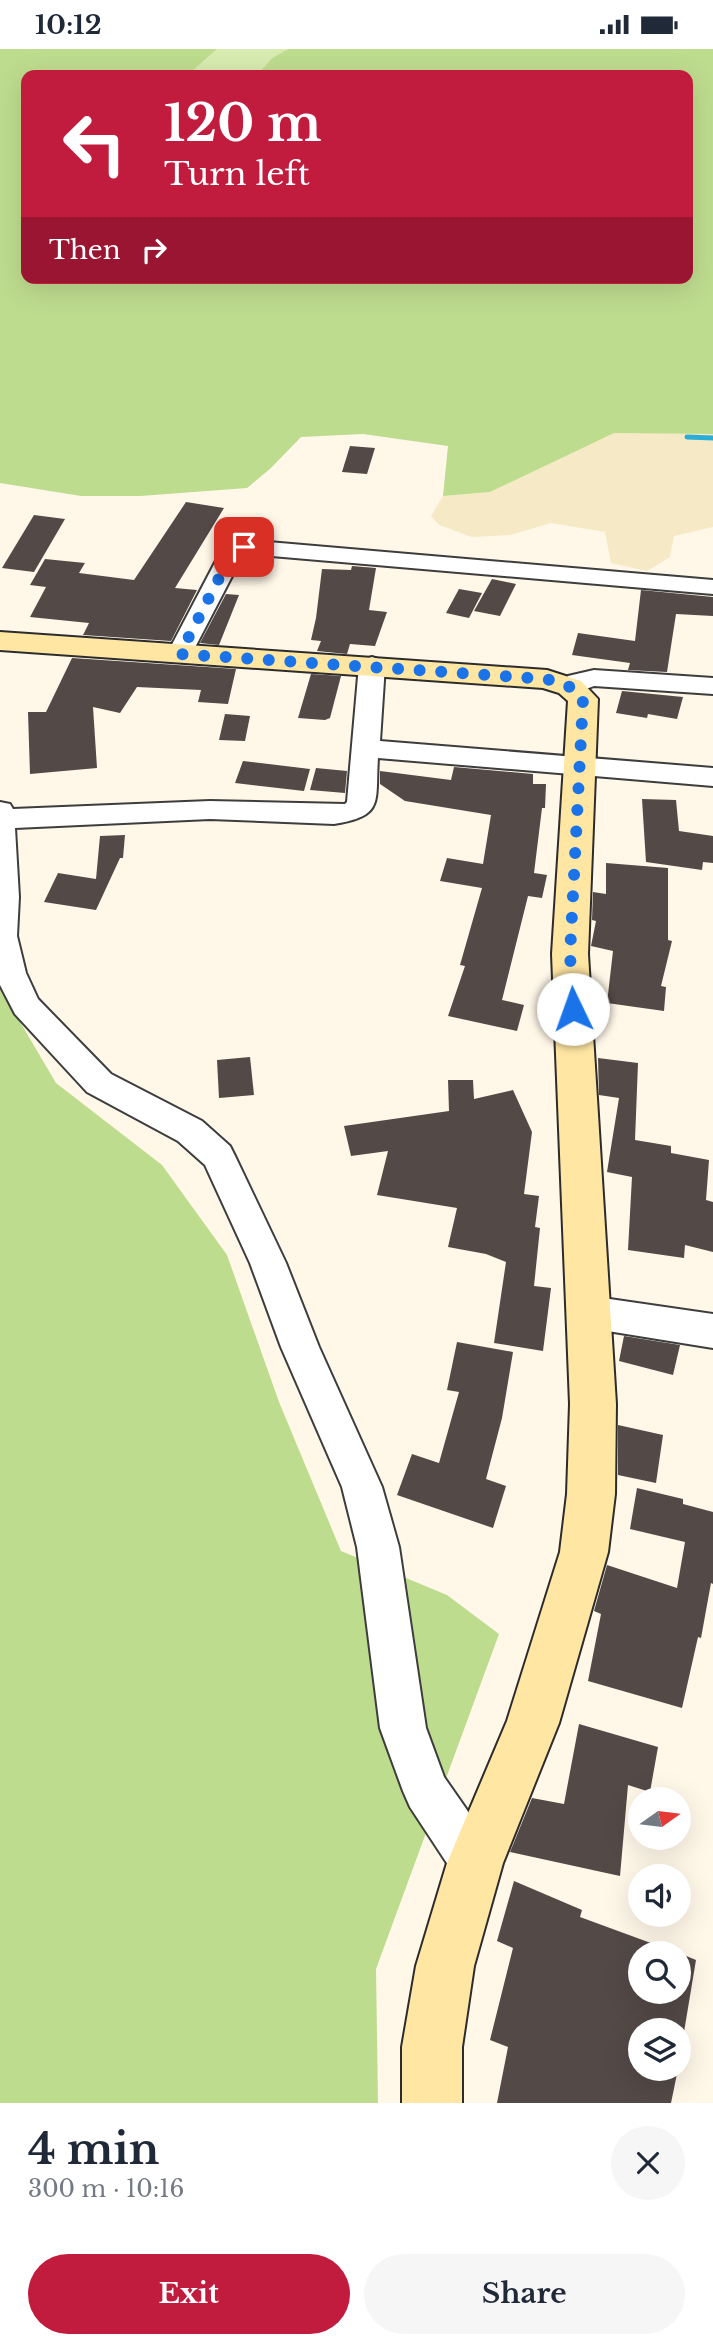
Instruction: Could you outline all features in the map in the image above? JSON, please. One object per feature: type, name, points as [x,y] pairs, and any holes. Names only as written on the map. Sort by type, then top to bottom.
[{"type":"main road","points":[[0,641],[547,679],[570,687],[583,699],[570,954],[593,1404],[591,1481],[584,1552],[533,1723],[475,1863],[444,1966],[432,2047],[432,2103]]},
{"type":"street","points":[[180,654],[232,553],[244,547],[713,587]]},
{"type":"street","points":[[372,665],[361,805],[353,812],[343,814],[210,810],[1,815],[2,936],[10,973],[26,1006],[99,1083],[190,1131],[218,1156],[268,1263],[300,1347],[362,1487],[378,1547],[403,1728],[426,1791],[475,1863]]},
{"type":"street","points":[[570,687],[577,681],[594,678],[713,686]]},
{"type":"street","points":[[366,748],[713,777]]},
{"type":"street","points":[[589,1312],[713,1331]]},
{"type":"shaded area","points":[[614,432],[713,434],[713,527],[674,536],[670,557],[647,571],[611,563],[605,532],[551,523],[510,535],[472,537],[439,525],[431,516],[443,496],[490,492]]},
{"type":"green space","points":[[0,49],[217,49],[194,70],[21,70],[21,284],[693,284],[693,70],[261,70],[272,58],[288,49],[713,49],[713,434],[614,433],[490,492],[443,496],[448,446],[363,434],[301,437],[247,488],[140,496],[81,496],[0,483]]},
{"type":"green space","points":[[217,49],[288,49],[272,58],[261,70],[194,70]]},
{"type":"green space","points":[[0,988],[56,1083],[162,1165],[227,1255],[279,1402],[341,1551],[447,1595],[499,1634],[376,1969],[378,2103],[0,2103]]},
{"type":"building","points":[[350,446],[375,448],[367,474],[342,472]]},
{"type":"building","points":[[186,502],[224,508],[175,588],[197,590],[171,641],[83,635],[89,623],[30,617],[46,587],[30,585],[45,559],[85,563],[79,573],[134,580]]},
{"type":"building","points":[[34,515],[65,519],[34,572],[2,568]]},
{"type":"building","points":[[352,566],[376,568],[369,610],[387,612],[375,646],[350,644],[347,654],[317,651],[321,641],[311,640],[322,569],[351,570]]},
{"type":"building","points":[[492,579],[516,584],[500,616],[474,611]]},
{"type":"building","points":[[459,589],[482,593],[469,618],[446,613]]},
{"type":"building","points":[[641,590],[713,597],[713,616],[676,614],[667,672],[628,670],[630,663],[572,655],[578,633],[635,641]]},
{"type":"building","points":[[226,594],[239,595],[219,645],[200,643]]},
{"type":"building","points":[[72,658],[236,669],[228,704],[198,702],[201,690],[137,687],[120,713],[93,707],[97,768],[30,774],[28,712],[46,712]]},
{"type":"building","points":[[311,674],[341,676],[330,718],[325,720],[298,718]]},
{"type":"building","points":[[622,691],[683,697],[677,719],[648,714],[647,718],[616,713]]},
{"type":"building","points":[[225,714],[250,716],[245,741],[219,740]]},
{"type":"building","points":[[243,761],[310,769],[304,791],[235,783]]},
{"type":"building","points":[[454,767],[533,774],[533,784],[546,784],[545,808],[542,808],[534,873],[547,875],[542,898],[528,896],[502,1000],[524,1005],[517,1031],[448,1016],[465,966],[460,965],[482,888],[440,881],[447,858],[483,864],[491,815],[405,801],[380,784],[380,771],[451,780]]},
{"type":"building","points":[[316,768],[347,771],[345,793],[310,790]]},
{"type":"building","points":[[642,799],[676,800],[679,831],[713,836],[713,863],[703,862],[702,870],[646,862]]},
{"type":"building","points":[[125,835],[123,858],[120,858],[96,910],[44,902],[58,873],[96,879],[100,836]]},
{"type":"building","points":[[606,863],[668,868],[668,940],[672,941],[661,986],[666,987],[664,1011],[607,1003],[613,951],[591,946],[596,921],[592,920],[593,892],[606,894]]},
{"type":"building","points":[[250,1057],[254,1095],[219,1098],[217,1060]]},
{"type":"building","points":[[598,1058],[638,1063],[635,1140],[671,1146],[671,1153],[709,1160],[706,1200],[713,1202],[713,1252],[685,1245],[684,1258],[628,1250],[632,1177],[607,1172],[619,1098],[599,1095]]},
{"type":"building","points":[[448,1080],[473,1080],[474,1099],[513,1090],[532,1132],[524,1194],[539,1196],[535,1227],[540,1228],[534,1286],[551,1288],[543,1351],[494,1343],[506,1262],[486,1254],[448,1247],[457,1208],[377,1195],[388,1151],[351,1156],[344,1126],[449,1111]]},
{"type":"building","points":[[624,1336],[680,1345],[673,1375],[619,1361]]},
{"type":"building","points":[[457,1342],[513,1352],[502,1418],[486,1479],[506,1486],[493,1528],[397,1495],[412,1454],[439,1463],[459,1392],[447,1390]]},
{"type":"building","points":[[618,1425],[663,1435],[656,1483],[618,1475]]},
{"type":"building","points":[[637,1488],[683,1499],[683,1504],[713,1512],[713,1584],[711,1583],[701,1638],[698,1637],[682,1708],[588,1681],[601,1614],[594,1611],[607,1565],[677,1588],[685,1542],[630,1529]]},
{"type":"building","points":[[579,1724],[658,1747],[651,1787],[628,1785],[620,1876],[510,1852],[532,1798],[564,1804]]},
{"type":"building","points":[[514,1881],[582,1910],[580,1917],[645,1941],[628,1941],[628,2004],[689,2004],[686,2018],[628,2018],[628,2081],[676,2081],[671,2103],[497,2103],[508,2047],[490,2040],[513,1948],[497,1941]]},
{"type":"building","points":[[691,1958],[696,1960],[691,1990]]},
{"type":"waterway","points":[[687,437],[713,438]]},
{"type":"route","points":[[244,547],[232,553],[180,654],[547,679],[570,687],[583,699],[570,954],[573,1009]]}]
